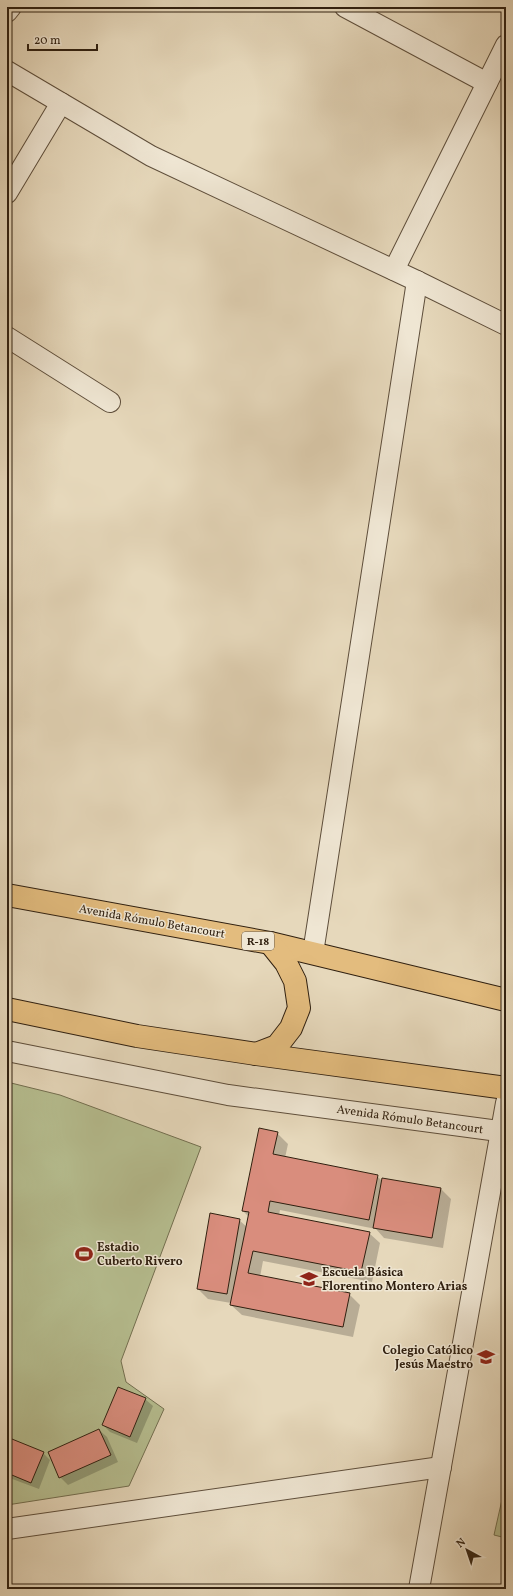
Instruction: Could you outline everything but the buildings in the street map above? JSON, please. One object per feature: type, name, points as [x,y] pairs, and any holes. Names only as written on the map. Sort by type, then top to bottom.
[{"type":"main road","name":"Avenida Rómulo Betancourt","points":[[13,898],[270,943],[506,1000]]},
{"type":"main road","points":[[256,1054],[277,1046],[291,1028],[299,1008],[295,981],[286,963],[270,943]]},
{"type":"main road","points":[[7,1009],[137,1036],[256,1054],[506,1088]]},
{"type":"street","points":[[7,12],[11,7]]},
{"type":"street","points":[[345,7],[487,84]]},
{"type":"street","points":[[394,270],[506,45]]},
{"type":"street","points":[[7,71],[151,156],[394,270],[506,325]]},
{"type":"street","points":[[7,193],[61,103]]},
{"type":"street","points":[[313,953],[417,281]]},
{"type":"street","points":[[7,337],[110,402]]},
{"type":"street","name":"Avenida Rómulo Betancourt","points":[[7,1051],[228,1095],[504,1132]]},
{"type":"street","points":[[419,1589],[504,1132],[506,1103]]},
{"type":"street","points":[[7,1529],[441,1467]]},
{"type":"green space","name":"Estadio Cuberto Rivero","points":[[7,1082],[60,1095],[201,1147],[121,1361],[126,1382],[164,1409],[129,1486],[7,1505]]},
{"type":"green space","points":[[506,1482],[506,1538],[494,1535]]},
{"type":"place","name":"Estadio Cuberto Rivero","points":[[84,1254]]},
{"type":"place","name":"Escuela Básica Florentino Montero Arias","points":[[309,1279]]},
{"type":"place","name":"Colegio Católico Jesús Maestro","points":[[486,1357]]}]
